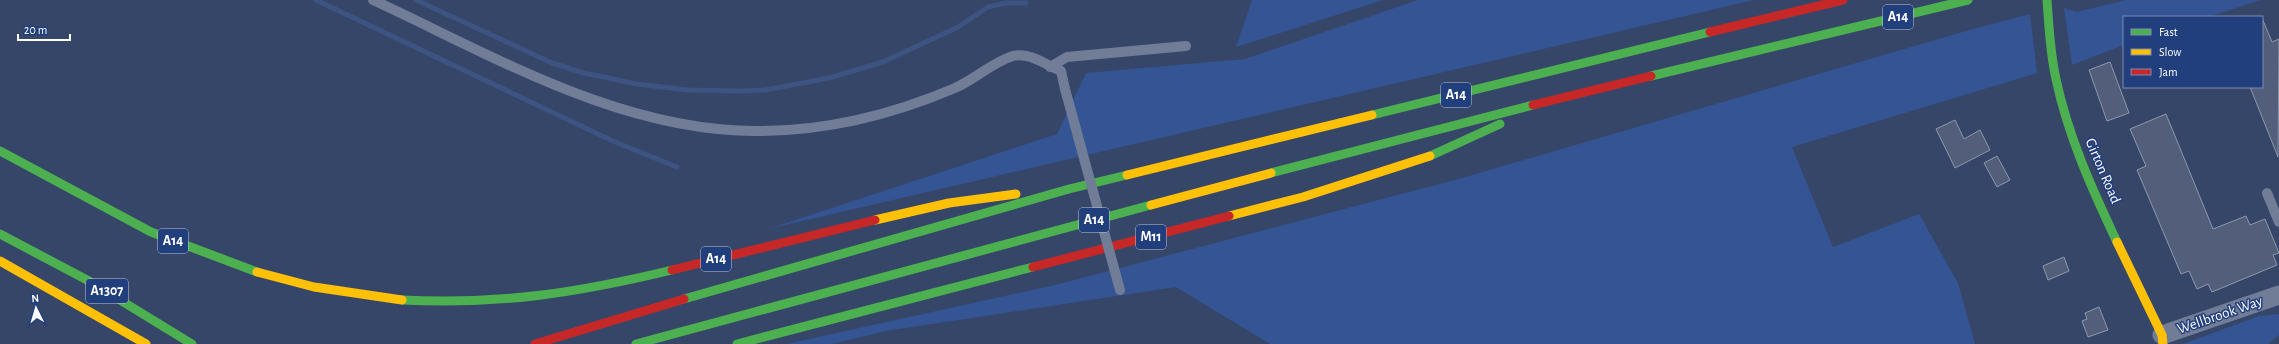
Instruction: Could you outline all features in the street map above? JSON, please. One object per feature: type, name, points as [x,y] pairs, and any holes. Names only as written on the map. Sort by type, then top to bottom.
[{"type":"main road","name":"A14","points":[[534,344],[662,305],[1069,189],[1843,0]]},
{"type":"main road","name":"A14","points":[[636,344],[1220,186],[1554,99],[1968,0]]},
{"type":"main road","name":"Girton Road","points":[[2047,0],[2058,87],[2070,130],[2089,180],[2163,339]]},
{"type":"main road","name":"M11","points":[[737,344],[1303,197],[1426,158],[1554,99]]},
{"type":"main road","name":"A14","points":[[0,151],[142,228],[219,260],[313,288],[408,302],[468,303],[547,295],[601,286],[908,212],[981,197],[1069,189]]},
{"type":"main road","name":"A1307","points":[[0,234],[89,281],[192,344]]},
{"type":"main road","name":"A1307","points":[[0,261],[146,344]]},
{"type":"street","name":"Wellbrook Way","points":[[2163,339],[2279,295]]},
{"type":"lane","points":[[373,0],[515,70],[595,100],[662,120],[719,130],[760,131],[805,128],[887,112],[923,102],[961,85],[1013,56],[1028,55],[1061,71],[1120,290]]},
{"type":"lane","points":[[1050,67],[1067,57],[1186,46]]},
{"type":"lane","points":[[2267,193],[2279,222]]},
{"type":"shaded area","points":[[1252,0],[1383,0],[1236,47]]},
{"type":"shaded area","points":[[1418,0],[1754,0],[768,229],[1057,134],[1086,73],[1245,59]]},
{"type":"shaded area","points":[[2126,0],[2261,0],[2211,16],[2123,16],[2123,45],[2072,65],[2064,8],[2077,12]]},
{"type":"shaded area","points":[[2030,14],[2037,73],[1792,147],[1833,247],[1919,214],[1958,283],[1975,344],[1270,344],[1176,287],[886,331],[832,344],[787,344],[1059,284],[1462,178],[1966,31]]},
{"type":"shaded area","points":[[2279,314],[2279,335],[2268,344],[2183,344],[2259,316]]},
{"type":"building","points":[[2263,20],[2272,42],[2279,39],[2278,157],[2250,88],[2263,88]]},
{"type":"building","points":[[2110,62],[2129,113],[2107,121],[2089,70]]},
{"type":"building","points":[[2166,114],[2213,229],[2246,216],[2250,225],[2265,219],[2279,253],[2273,255],[2277,265],[2212,292],[2208,284],[2197,289],[2189,271],[2181,274],[2137,170],[2146,166],[2130,129]]},
{"type":"building","points":[[1955,120],[1964,139],[1980,130],[1990,150],[1955,168],[1936,129]]},
{"type":"building","points":[[1997,156],[2010,180],[1997,187],[1984,163]]},
{"type":"building","points":[[2064,257],[2069,271],[2048,280],[2043,266]]},
{"type":"building","points":[[2099,307],[2108,330],[2088,337],[2082,321],[2087,319],[2085,313]]},
{"type":"waterway","points":[[316,0],[615,142],[677,167]]},
{"type":"waterway","points":[[416,0],[552,63],[584,73],[637,84],[688,90],[743,91],[765,90],[829,78],[883,62],[958,27],[988,7],[1006,3],[1026,3]]},
{"type":"traffic: fast","points":[[1651,76],[1968,0]]},
{"type":"traffic: fast","points":[[2047,0],[2052,59],[2067,121],[2082,162],[2117,242]]},
{"type":"traffic: fast","points":[[1372,115],[1710,32]]},
{"type":"traffic: fast","points":[[1271,173],[1533,105]]},
{"type":"traffic: fast","points":[[1430,156],[1500,124]]},
{"type":"traffic: fast","points":[[0,151],[151,232],[257,272]]},
{"type":"traffic: fast","points":[[684,299],[1069,189],[1127,175]]},
{"type":"traffic: fast","points":[[636,344],[1151,205]]},
{"type":"traffic: fast","points":[[0,234],[89,281],[192,344]]},
{"type":"traffic: fast","points":[[737,344],[1033,267]]},
{"type":"traffic: fast","points":[[402,300],[472,301],[538,296],[603,285],[672,270]]},
{"type":"traffic: slow","points":[[1127,175],[1372,115]]},
{"type":"traffic: slow","points":[[1229,216],[1303,197],[1430,156]]},
{"type":"traffic: slow","points":[[1151,205],[1271,173]]},
{"type":"traffic: slow","points":[[875,220],[949,203],[1016,194]]},
{"type":"traffic: slow","points":[[2117,242],[2162,335],[2163,344]]},
{"type":"traffic: slow","points":[[0,261],[146,344]]},
{"type":"traffic: slow","points":[[257,272],[314,287],[402,300]]},
{"type":"traffic: jam","points":[[1710,32],[1843,0]]},
{"type":"traffic: jam","points":[[1533,105],[1651,76]]},
{"type":"traffic: jam","points":[[1033,267],[1229,216]]},
{"type":"traffic: jam","points":[[672,270],[875,220]]},
{"type":"traffic: jam","points":[[535,344],[684,299]]}]
